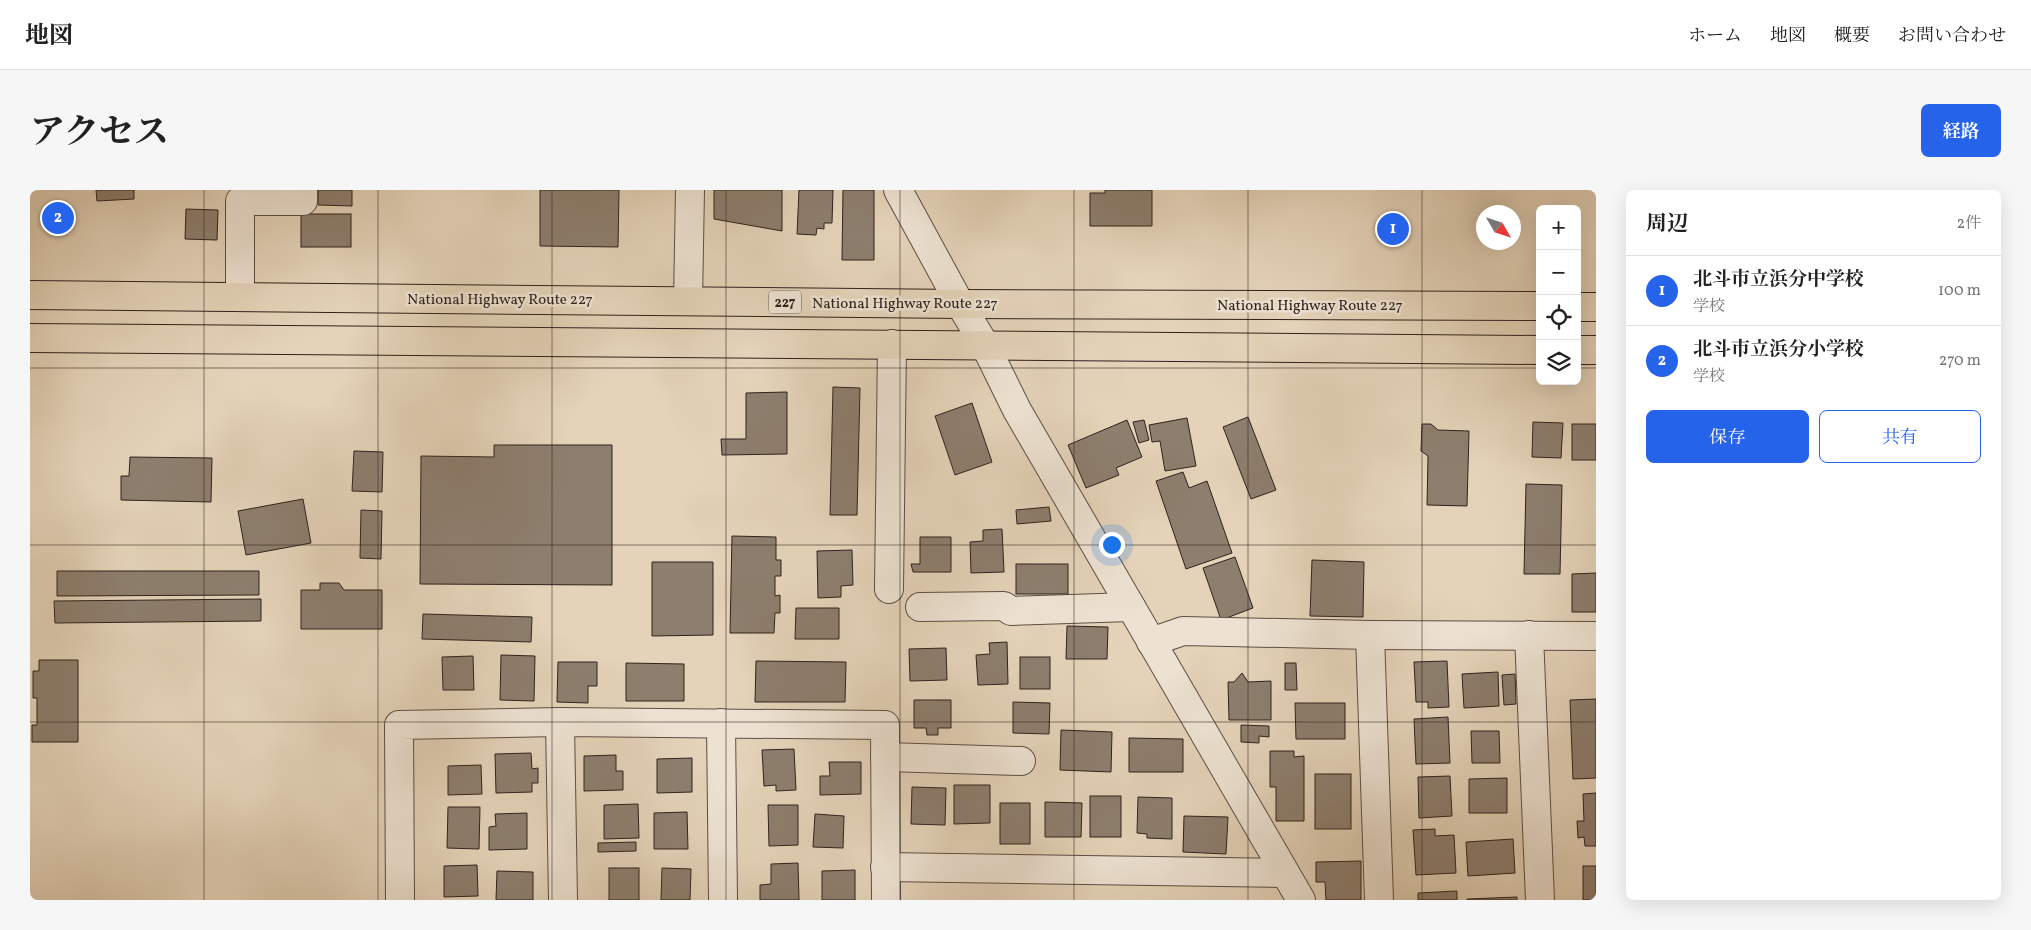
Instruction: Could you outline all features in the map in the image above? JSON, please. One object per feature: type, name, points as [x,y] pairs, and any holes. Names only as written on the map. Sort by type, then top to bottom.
[{"type":"highway","name":"National Highway Route 227","points":[[30,295],[960,304],[1536,306]]},
{"type":"highway","points":[[1581,307],[1596,307]]},
{"type":"highway","points":[[30,338],[1536,350]]},
{"type":"highway","points":[[1581,350],[1596,350]]},
{"type":"street","points":[[240,297],[240,201],[303,201],[303,190]]},
{"type":"street","points":[[688,301],[690,190]]},
{"type":"street","points":[[898,190],[960,304],[986,345],[1017,410],[1301,900]]},
{"type":"street","points":[[889,589],[892,344]]},
{"type":"street","points":[[920,607],[1004,606],[1011,611],[1131,607]]},
{"type":"street","points":[[1151,642],[1183,631],[1370,635],[1596,636]]},
{"type":"street","points":[[1370,635],[1379,900]]},
{"type":"street","points":[[1529,635],[1540,900]]},
{"type":"street","points":[[560,722],[564,900]]},
{"type":"street","points":[[400,900],[398,725],[560,722],[885,725],[886,900]]},
{"type":"street","points":[[721,723],[723,900]]},
{"type":"street","points":[[885,757],[1021,761]]},
{"type":"street","points":[[885,867],[1285,873]]},
{"type":"building","points":[[96,190],[134,190],[134,199],[97,201]]},
{"type":"building","points":[[318,190],[352,190],[352,206],[318,205]]},
{"type":"building","points":[[540,190],[619,190],[618,247],[540,246]]},
{"type":"building","points":[[714,190],[782,190],[782,231],[714,219]]},
{"type":"building","points":[[799,190],[833,190],[832,223],[824,223],[824,229],[817,228],[816,235],[797,234]]},
{"type":"building","points":[[843,190],[874,190],[874,260],[842,260]]},
{"type":"building","points":[[1105,190],[1152,190],[1152,226],[1090,226],[1090,193],[1105,193]]},
{"type":"building","points":[[186,209],[218,210],[217,240],[185,239]]},
{"type":"building","points":[[301,214],[351,214],[351,247],[301,247]]},
{"type":"building","points":[[833,387],[860,388],[857,515],[830,515]]},
{"type":"building","points":[[787,392],[787,454],[722,455],[721,439],[746,439],[746,393]]},
{"type":"building","points":[[972,403],[992,462],[955,475],[935,416]]},
{"type":"building","points":[[1248,417],[1276,490],[1251,499],[1223,427]]},
{"type":"building","points":[[1187,418],[1196,466],[1165,471],[1160,441],[1152,442],[1149,425]]},
{"type":"building","points":[[1127,420],[1142,457],[1116,468],[1119,475],[1086,488],[1068,445]]},
{"type":"building","points":[[1144,420],[1149,440],[1139,443],[1133,422]]},
{"type":"building","points":[[1533,422],[1563,423],[1561,458],[1532,457]]},
{"type":"building","points":[[1422,424],[1431,424],[1438,430],[1469,431],[1467,506],[1427,505],[1428,456],[1421,451]]},
{"type":"building","points":[[1572,424],[1596,424],[1596,460],[1572,460]]},
{"type":"building","points":[[494,445],[612,445],[612,585],[420,584],[421,456],[494,457]]},
{"type":"building","points":[[354,451],[383,452],[382,492],[352,491]]},
{"type":"building","points":[[130,457],[212,458],[211,502],[121,500],[121,476],[129,476]]},
{"type":"building","points":[[1183,472],[1189,488],[1207,481],[1232,553],[1186,569],[1156,481]]},
{"type":"building","points":[[1526,484],[1562,485],[1560,574],[1524,574]]},
{"type":"building","points":[[303,499],[311,543],[246,555],[238,511]]},
{"type":"building","points":[[1049,507],[1051,521],[1017,524],[1016,510]]},
{"type":"building","points":[[361,510],[382,511],[381,559],[360,558]]},
{"type":"building","points":[[1002,529],[1004,572],[971,573],[970,542],[983,541],[983,530]]},
{"type":"building","points":[[732,536],[776,537],[776,560],[781,560],[781,576],[775,576],[775,596],[780,595],[780,613],[775,613],[774,633],[730,633]]},
{"type":"building","points":[[920,537],[951,537],[951,572],[913,572],[911,564],[920,564]]},
{"type":"building","points":[[852,550],[853,585],[841,586],[841,597],[818,598],[817,551]]},
{"type":"building","points":[[1235,557],[1253,608],[1221,620],[1203,568]]},
{"type":"building","points":[[1312,560],[1364,562],[1363,617],[1310,616]]},
{"type":"building","points":[[652,562],[713,562],[713,635],[652,636]]},
{"type":"building","points":[[1016,564],[1068,564],[1068,594],[1016,594]]},
{"type":"building","points":[[57,571],[259,571],[259,595],[57,596]]},
{"type":"building","points":[[1596,573],[1596,612],[1572,612],[1572,574]]},
{"type":"building","points":[[320,583],[339,583],[344,590],[382,590],[382,629],[301,629],[301,590],[320,590]]},
{"type":"building","points":[[261,599],[261,621],[55,623],[54,601]]},
{"type":"building","points":[[796,608],[839,608],[839,639],[795,639]]},
{"type":"building","points":[[423,614],[532,617],[531,642],[422,639]]},
{"type":"building","points":[[1067,626],[1108,627],[1107,659],[1066,659]]},
{"type":"building","points":[[1007,642],[1008,684],[978,685],[976,655],[990,654],[989,643]]},
{"type":"building","points":[[946,648],[947,680],[910,681],[909,649]]},
{"type":"building","points":[[501,655],[535,656],[534,701],[500,700]]},
{"type":"building","points":[[473,656],[474,690],[443,690],[442,657]]},
{"type":"building","points":[[1020,657],[1050,657],[1050,689],[1020,689]]},
{"type":"building","points":[[39,660],[78,660],[78,742],[32,742],[32,725],[37,725],[37,698],[33,698],[33,671],[39,671]]},
{"type":"building","points":[[756,661],[846,662],[845,702],[755,702]]},
{"type":"building","points":[[1447,661],[1449,707],[1428,708],[1428,702],[1416,702],[1414,662]]},
{"type":"building","points":[[558,662],[597,662],[597,686],[588,686],[588,703],[557,702]]},
{"type":"building","points":[[626,663],[684,664],[684,701],[626,701]]},
{"type":"building","points":[[1285,663],[1296,663],[1297,690],[1285,690]]},
{"type":"building","points":[[1498,672],[1499,706],[1464,708],[1462,674]]},
{"type":"building","points":[[1242,673],[1248,682],[1271,681],[1271,720],[1229,720],[1228,682],[1234,682]]},
{"type":"building","points":[[1515,674],[1516,704],[1504,705],[1502,675]]},
{"type":"building","points":[[1596,699],[1596,778],[1573,779],[1570,700]]},
{"type":"building","points":[[914,700],[951,700],[951,728],[938,728],[938,735],[927,735],[926,728],[914,728]]},
{"type":"building","points":[[1013,702],[1050,703],[1049,734],[1013,733]]},
{"type":"building","points":[[1295,703],[1345,703],[1345,739],[1296,739]]},
{"type":"building","points":[[1448,717],[1450,763],[1416,764],[1414,719]]},
{"type":"building","points":[[1241,725],[1269,726],[1269,737],[1259,736],[1259,743],[1241,742]]},
{"type":"building","points":[[1061,730],[1112,732],[1111,772],[1060,770]]},
{"type":"building","points":[[1471,731],[1499,731],[1500,763],[1472,763]]},
{"type":"building","points":[[1129,738],[1183,739],[1183,772],[1129,772]]},
{"type":"building","points":[[794,749],[796,790],[776,791],[776,785],[764,786],[762,750]]},
{"type":"building","points":[[1270,751],[1294,751],[1294,757],[1304,756],[1304,821],[1276,821],[1276,787],[1270,787]]},
{"type":"building","points":[[531,753],[532,769],[538,768],[538,783],[532,783],[532,792],[496,793],[495,754]]},
{"type":"building","points":[[616,755],[616,771],[623,771],[623,790],[584,791],[584,756]]},
{"type":"building","points":[[692,758],[692,792],[657,793],[657,759]]},
{"type":"building","points":[[829,762],[861,762],[861,794],[820,795],[820,776],[830,776]]},
{"type":"building","points":[[481,765],[482,794],[448,795],[448,766]]},
{"type":"building","points":[[1315,774],[1351,774],[1351,829],[1315,829]]},
{"type":"building","points":[[1450,776],[1452,816],[1419,818],[1418,777]]},
{"type":"building","points":[[1507,778],[1507,813],[1469,813],[1469,779]]},
{"type":"building","points":[[954,785],[990,785],[990,823],[954,824]]},
{"type":"building","points":[[912,787],[946,788],[945,825],[911,824]]},
{"type":"building","points":[[1596,793],[1596,846],[1585,846],[1584,837],[1578,838],[1577,821],[1584,821],[1583,794]]},
{"type":"building","points":[[1090,796],[1121,796],[1121,837],[1090,837]]},
{"type":"building","points":[[1138,797],[1172,798],[1172,839],[1147,838],[1147,834],[1137,833]]},
{"type":"building","points":[[1045,802],[1082,803],[1081,837],[1045,837]]},
{"type":"building","points":[[1000,803],[1030,803],[1030,844],[1000,844]]},
{"type":"building","points":[[638,804],[639,838],[604,839],[604,805]]},
{"type":"building","points":[[768,805],[798,805],[798,845],[769,846]]},
{"type":"building","points":[[448,807],[480,807],[479,849],[447,848]]},
{"type":"building","points":[[687,812],[688,849],[654,849],[654,813]]},
{"type":"building","points":[[527,813],[527,849],[489,850],[489,827],[496,826],[495,814]]},
{"type":"building","points":[[815,814],[844,816],[843,848],[813,847]]},
{"type":"building","points":[[1184,816],[1228,817],[1226,854],[1183,852]]},
{"type":"building","points":[[1435,829],[1435,836],[1454,835],[1456,873],[1416,875],[1413,830]]},
{"type":"building","points":[[1513,839],[1515,873],[1468,876],[1466,842]]},
{"type":"building","points":[[636,842],[636,851],[598,852],[598,843]]},
{"type":"building","points":[[1361,861],[1361,900],[1326,900],[1325,882],[1316,882],[1316,862]]},
{"type":"building","points":[[798,863],[799,900],[760,900],[760,885],[771,884],[771,864]]},
{"type":"building","points":[[477,865],[478,896],[444,897],[444,866]]},
{"type":"building","points":[[1583,866],[1596,866],[1596,900],[1583,900]]},
{"type":"building","points":[[609,868],[639,868],[639,900],[609,900]]},
{"type":"building","points":[[662,868],[691,869],[690,900],[661,900]]},
{"type":"building","points":[[855,870],[855,900],[822,900],[822,871]]},
{"type":"building","points":[[497,871],[533,872],[533,900],[496,900]]},
{"type":"building","points":[[1457,891],[1457,900],[1418,900],[1418,893]]},
{"type":"building","points":[[1517,897],[1517,900],[1467,900],[1467,899]]},
{"type":"place","name":"北斗市立浜分小学校","points":[[58,218]]},
{"type":"place","name":"北斗市立浜分中学校","points":[[1393,229]]}]
